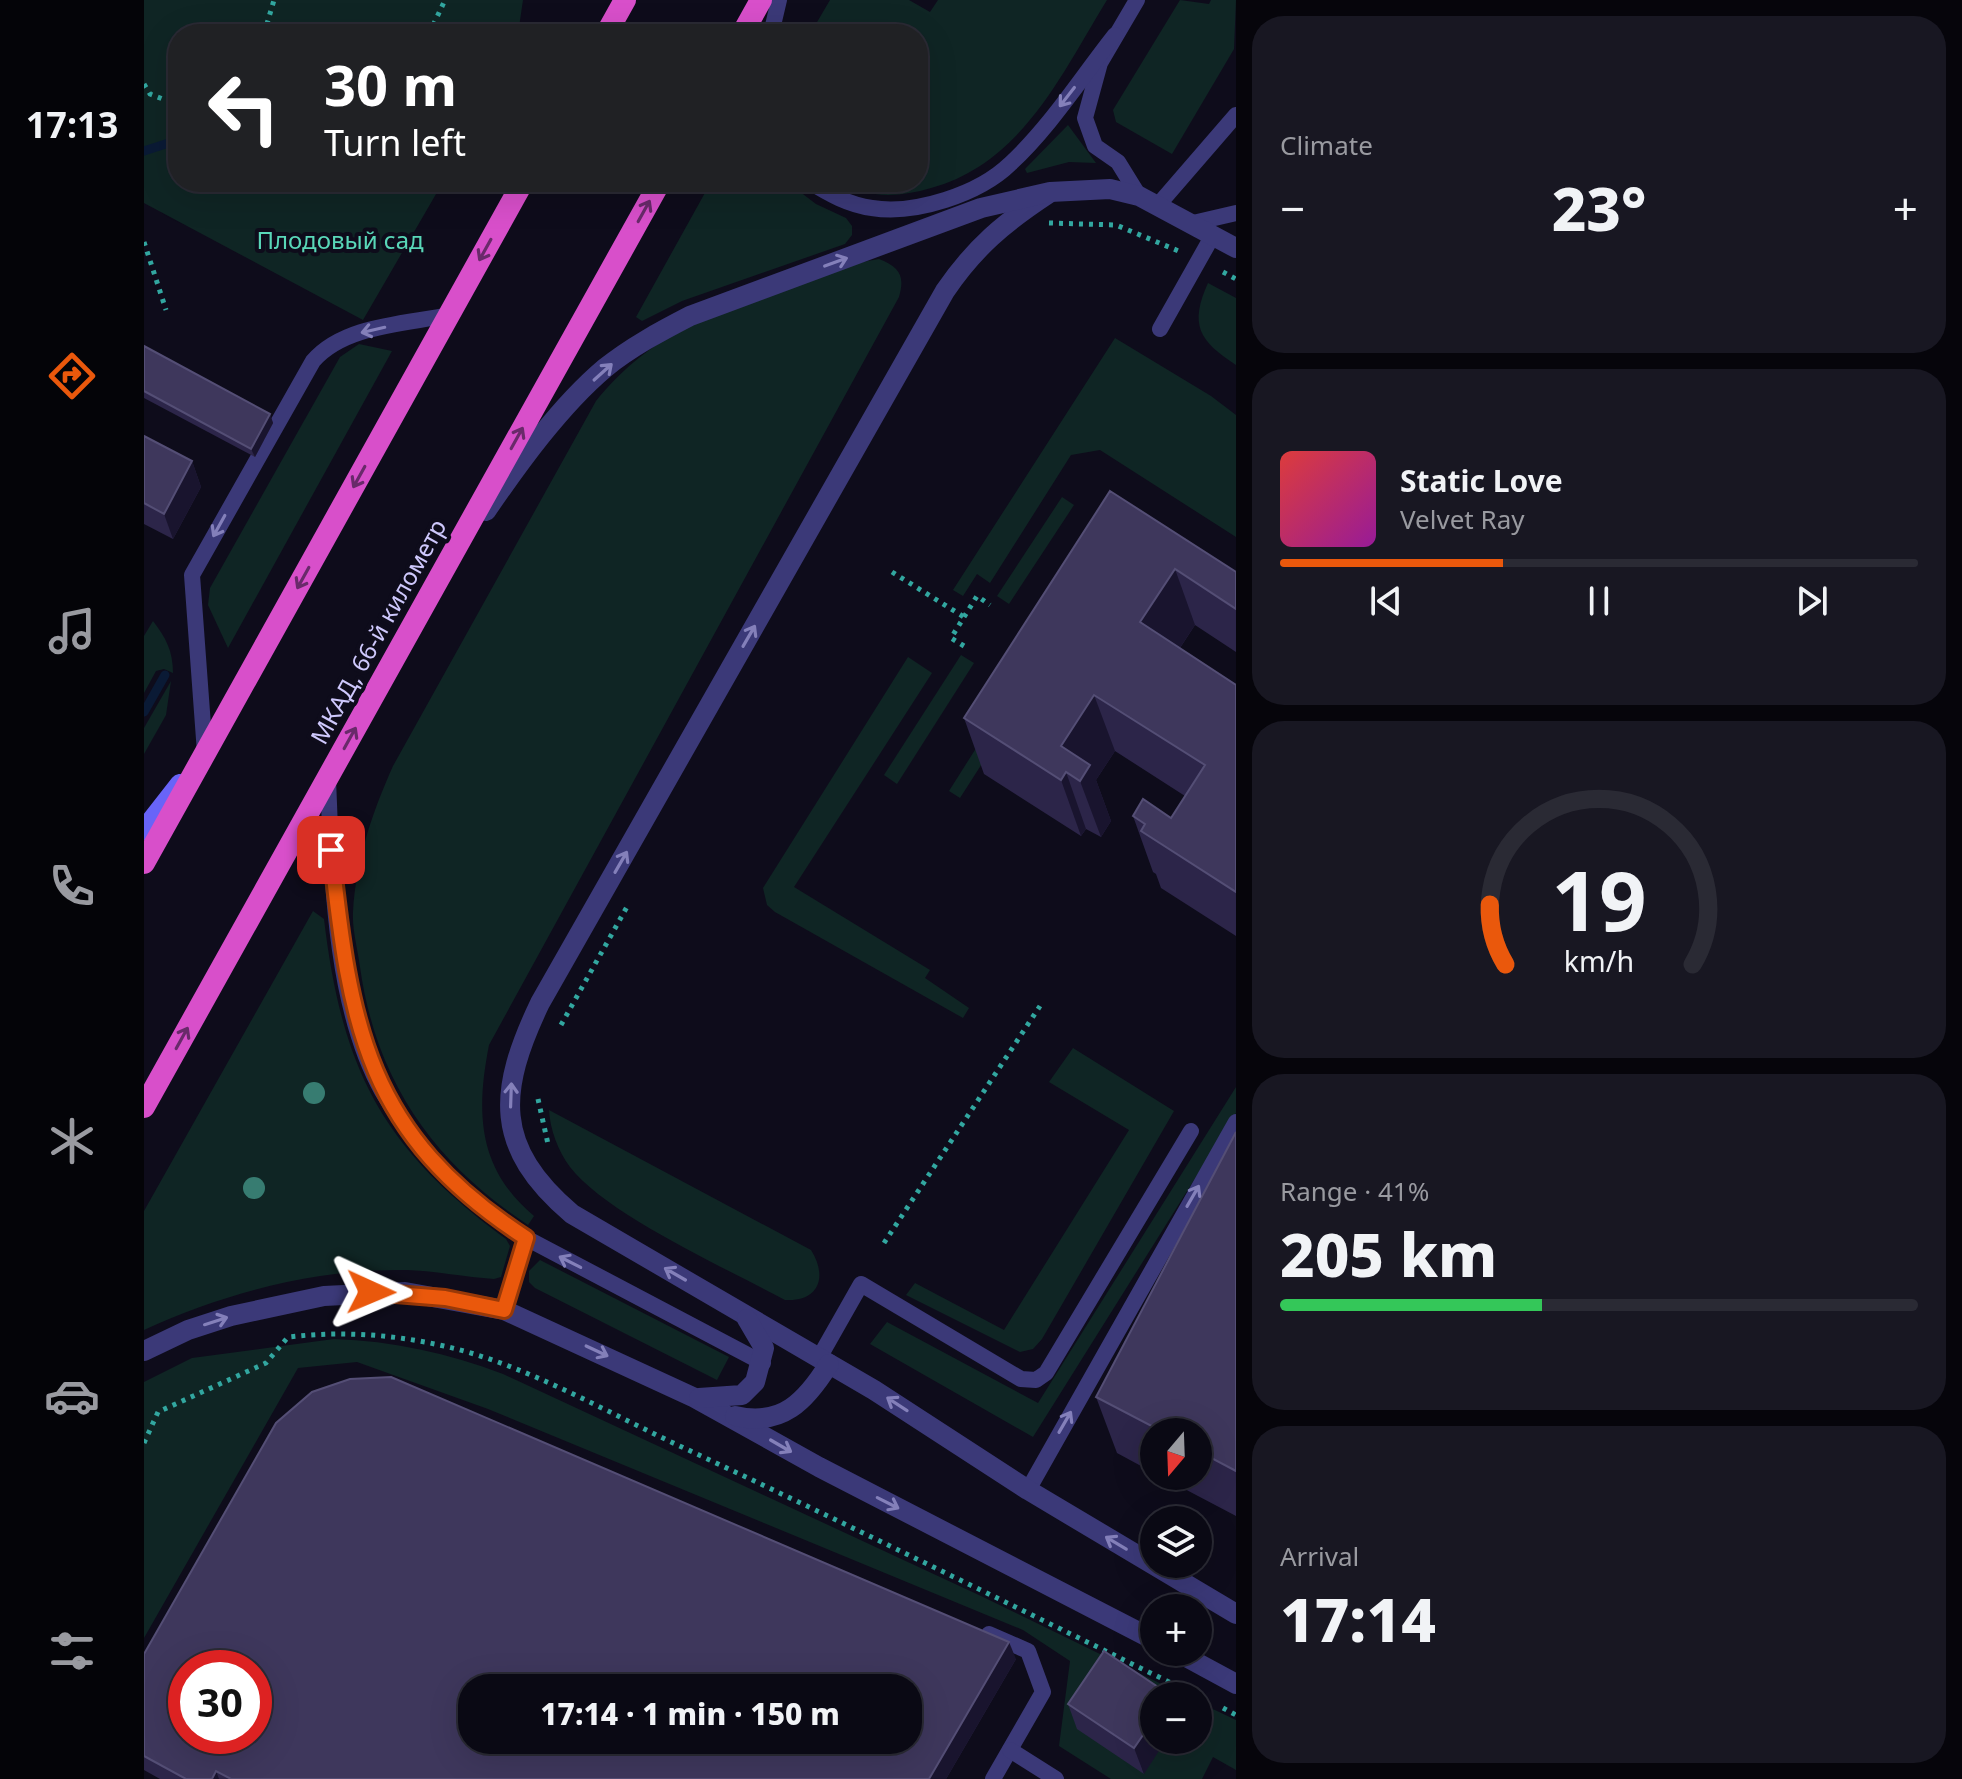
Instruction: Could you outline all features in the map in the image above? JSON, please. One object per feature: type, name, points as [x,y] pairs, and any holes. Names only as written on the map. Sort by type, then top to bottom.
[{"type":"highway","points":[[612,24],[625,0]]},
{"type":"highway","points":[[748,24],[761,0]]},
{"type":"highway","points":[[144,863],[517,192]]},
{"type":"highway","name":"МКАД, 66-й километр","points":[[144,1107],[654,192]]},
{"type":"main road","points":[[144,830],[205,753]]},
{"type":"street","points":[[433,587],[496,496],[558,418],[604,369],[650,337],[690,316],[981,208],[1050,192],[1110,189],[1139,196],[1236,248]]},
{"type":"street","points":[[1050,192],[1007,221],[969,255],[945,291],[540,1003],[516,1055],[509,1094],[512,1129],[524,1160],[543,1189],[572,1214],[824,1361],[1028,1490],[1236,1614]]},
{"type":"street","points":[[144,1351],[188,1330],[231,1316],[324,1296],[405,1292],[504,1310],[695,1398],[819,1467],[1140,1633]]},
{"type":"street","points":[[695,1398],[742,1395],[755,1382],[763,1363],[764,1348],[756,1329],[742,1313]]},
{"type":"street","points":[[724,1413],[771,1419],[793,1410],[811,1394],[824,1361]]},
{"type":"street","points":[[1203,1666],[1236,1684]]},
{"type":"lane","points":[[773,24],[779,0]]},
{"type":"lane","points":[[827,192],[842,201],[873,209],[907,207],[942,199],[982,183],[1007,167],[1033,141],[1115,35],[1137,0]]},
{"type":"lane","points":[[1115,35],[1089,93],[1085,118],[1095,146],[1118,162],[1139,196]]},
{"type":"lane","points":[[1159,204],[1236,115]]},
{"type":"lane","points":[[1193,223],[1236,213]]},
{"type":"lane","points":[[1160,329],[1213,235]]},
{"type":"lane","points":[[205,753],[192,575],[313,361],[327,344],[364,332],[449,315]]},
{"type":"lane","points":[[328,777],[331,850],[347,985],[361,1036],[381,1089],[417,1142],[452,1181],[492,1216],[526,1238],[763,1363]]},
{"type":"lane","points":[[1028,1490],[1236,1122]]},
{"type":"lane","points":[[824,1361],[861,1284],[1021,1379],[1036,1380],[1046,1373],[1191,1131]]},
{"type":"lane","points":[[504,1310],[526,1238]]},
{"type":"lane","points":[[970,1626],[1028,1651],[1043,1692],[993,1779]]},
{"type":"lane","points":[[1010,1750],[1056,1779]]},
{"type":"path","points":[[267,24],[274,0]]},
{"type":"path","points":[[434,24],[445,0]]},
{"type":"path","points":[[144,84],[150,94],[168,101]]},
{"type":"path","points":[[1037,228],[1049,223],[1116,225],[1199,259],[1236,279]]},
{"type":"path","points":[[144,242],[166,310]]},
{"type":"path","points":[[892,572],[964,617]]},
{"type":"path","points":[[964,646],[951,638],[977,596],[990,605]]},
{"type":"path","points":[[555,1038],[635,893]]},
{"type":"path","points":[[884,1243],[1040,1006]]},
{"type":"path","points":[[538,1095],[550,1153]]},
{"type":"path","points":[[144,1443],[158,1412],[266,1363],[288,1337],[374,1333],[446,1346],[505,1366],[781,1493],[1169,1682]]},
{"type":"green space","name":"Плодовый сад","points":[[144,0],[523,0],[519,24],[168,24],[168,192],[437,192],[363,320],[144,203]]},
{"type":"green space","points":[[830,0],[909,0],[930,12],[938,0],[1107,0],[1055,86],[1015,137],[990,159],[963,176],[928,189],[928,24],[816,24]]},
{"type":"green space","points":[[1180,0],[1209,4],[1211,0],[1236,0],[1234,49],[1172,154],[1116,122],[1113,110]]},
{"type":"green space","points":[[1068,125],[1096,163],[1069,162],[1027,173],[1025,169]]},
{"type":"green space","points":[[705,192],[800,192],[816,204],[846,218],[852,226],[852,235],[845,244],[682,301],[642,321],[636,317]]},
{"type":"green space","points":[[863,192],[915,192],[907,194]]},
{"type":"green space","points":[[879,259],[892,265],[899,273],[899,297],[489,1045],[482,1116],[485,1138],[501,1178],[515,1198],[534,1216],[528,1225],[494,1201],[437,1146],[395,1082],[380,1047],[368,1008],[353,919],[361,855],[378,801],[393,766],[596,401],[618,377],[639,357],[684,329],[845,267]]},
{"type":"green space","points":[[1208,283],[1236,298],[1236,365],[1213,348],[1201,331],[1199,310]]},
{"type":"green space","points":[[1115,338],[1211,396],[1236,415],[1236,537],[1100,450],[1071,455],[990,583],[977,574],[963,596],[953,590]]},
{"type":"green space","points":[[359,344],[392,351],[228,648],[208,605],[210,588],[340,357]]},
{"type":"green space","points":[[1062,497],[1074,505],[1009,604],[997,596]]},
{"type":"green space","points":[[153,621],[168,645],[173,673],[164,669],[156,671],[144,693],[144,636]]},
{"type":"green space","points":[[961,655],[974,663],[897,784],[884,775]]},
{"type":"green space","points":[[908,657],[932,673],[794,887],[930,970],[925,978],[969,1008],[963,1018],[775,912],[767,905],[763,888]]},
{"type":"green space","points":[[1023,674],[1035,681],[960,798],[949,791]]},
{"type":"green space","points":[[171,681],[166,715],[144,754],[144,728]]},
{"type":"green space","points":[[313,911],[324,919],[343,1020],[357,1063],[375,1102],[399,1138],[428,1172],[506,1239],[510,1246],[501,1277],[373,1270],[306,1278],[239,1294],[144,1330],[144,1211]]},
{"type":"green space","points":[[1073,1048],[1174,1111],[1042,1339],[1033,1349],[1020,1352],[906,1295],[915,1283],[1004,1330],[1129,1130],[1049,1082]]},
{"type":"green space","points":[[1236,1087],[1236,1113],[1033,1437],[870,1344],[887,1322],[1038,1403]]},
{"type":"green space","points":[[549,1110],[811,1250],[819,1269],[813,1292],[797,1300],[785,1300],[670,1240],[611,1204],[566,1161],[553,1132]]},
{"type":"green space","points":[[540,1260],[729,1357],[717,1380],[535,1288],[529,1282],[529,1271]]},
{"type":"green space","points":[[334,1339],[420,1349],[503,1374],[981,1596],[1157,1682],[1140,1682],[1140,1754],[1212,1754],[1212,1709],[1236,1720],[1236,1770],[1213,1757],[1202,1779],[1111,1779],[1059,1746],[1070,1661],[1023,1630],[488,1409],[357,1362],[298,1368],[144,1638],[144,1382],[192,1358]]},
{"type":"building","points":[[144,346],[270,414],[251,449],[144,391]]},
{"type":"building","points":[[144,436],[192,461],[164,514],[144,503]]},
{"type":"building","points":[[1110,491],[1236,572],[1236,609],[1175,569],[1140,622],[1236,685],[1236,892],[1141,831],[1145,824],[1133,816],[1143,799],[1171,818],[1205,765],[1094,695],[1061,746],[1090,765],[1080,781],[1066,772],[1061,780],[964,718]]},
{"type":"building","points":[[1236,1132],[1236,1471],[1212,1458],[1212,1418],[1140,1420],[1096,1397]]},
{"type":"building","points":[[391,1377],[1009,1642],[929,1779],[231,1779],[216,1771],[212,1779],[186,1779],[144,1756],[144,1654],[276,1423],[312,1392],[350,1379]]},
{"type":"building","points":[[1104,1651],[1150,1682],[1140,1682],[1140,1739],[1134,1748],[1068,1704]]},
{"type":"waterway","points":[[144,151],[168,143]]},
{"type":"waterway","points":[[144,712],[165,675]]},
{"type":"route","points":[[331,850],[347,985],[361,1036],[381,1089],[417,1142],[452,1181],[492,1216],[526,1238],[504,1310],[405,1292],[371,1292]]}]
